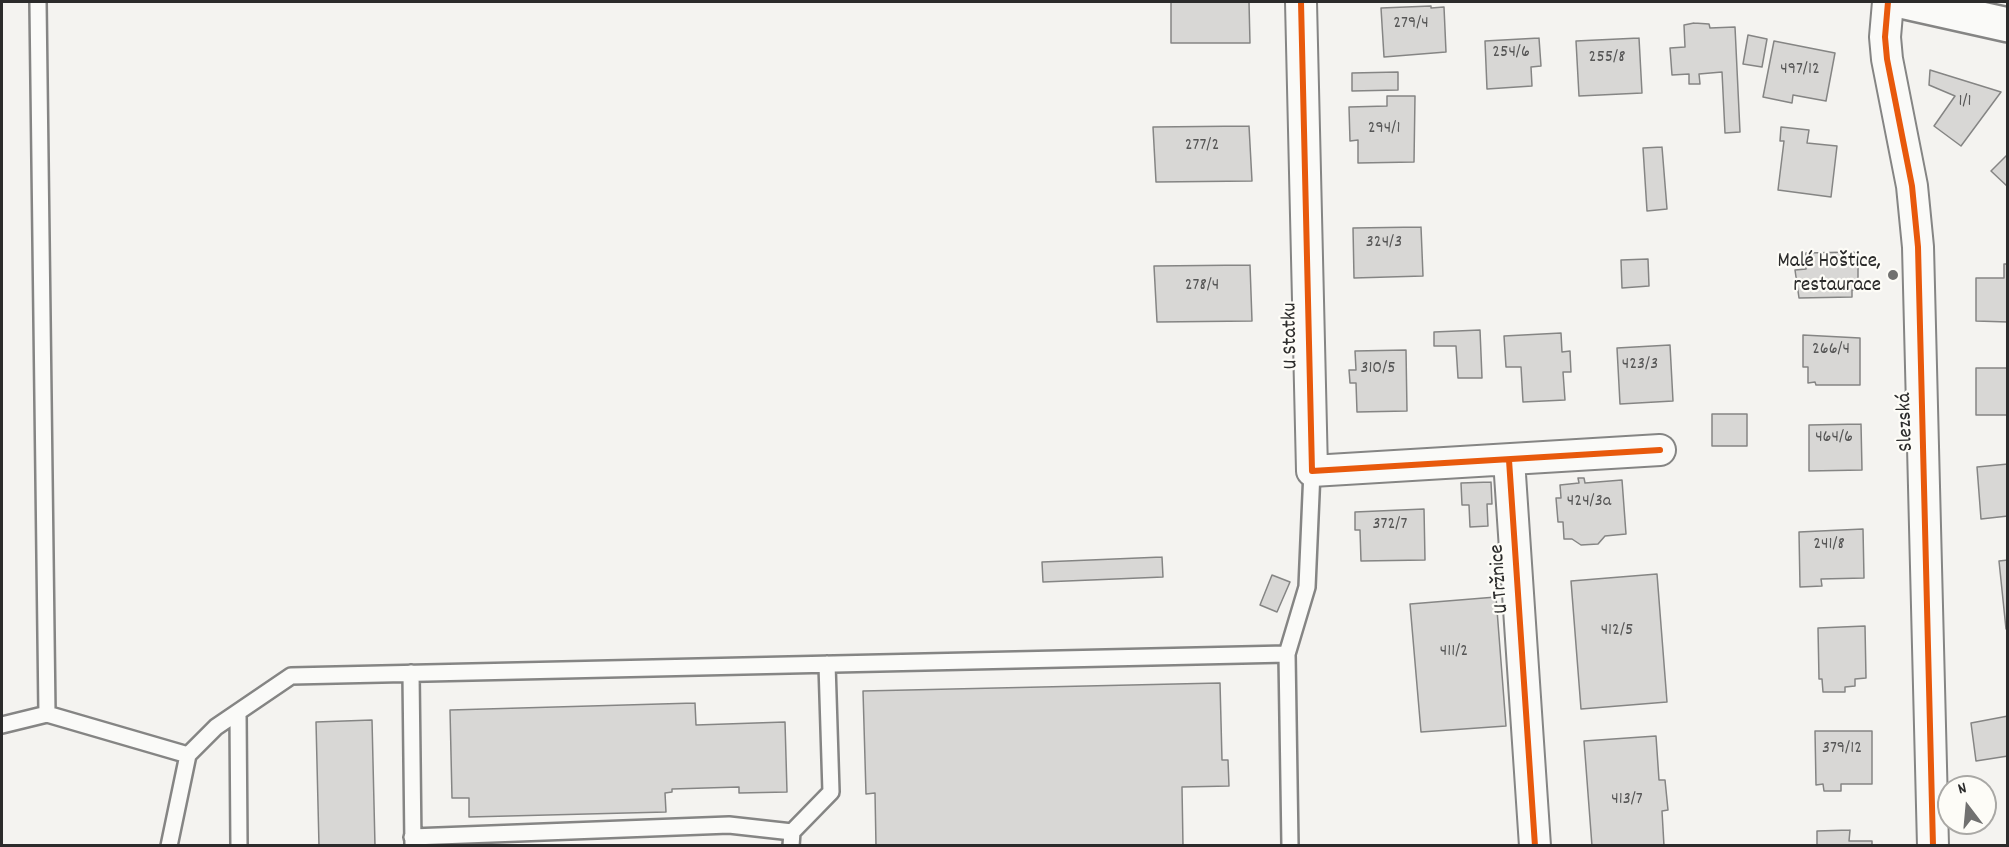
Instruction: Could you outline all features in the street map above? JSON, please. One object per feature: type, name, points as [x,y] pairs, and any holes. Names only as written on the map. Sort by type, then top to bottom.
[{"type":"main road","points":[[1905,2],[2007,25]]},
{"type":"street","name":"U Statku","points":[[1301,2],[1312,471]]},
{"type":"street","name":"Slezská","points":[[1888,2],[1885,37],[1887,59],[1912,186],[1917,247],[1933,846]]},
{"type":"street","points":[[1312,471],[1660,450]]},
{"type":"street","name":"U Tržnice","points":[[1509,460],[1535,846]]},
{"type":"lane","points":[[38,2],[47,714]]},
{"type":"lane","points":[[1290,846],[1287,654],[1307,587],[1312,471]]},
{"type":"lane","points":[[169,846],[188,754],[216,727],[291,676],[1287,654]]},
{"type":"lane","points":[[411,673],[412,841],[729,825],[792,839],[831,792],[827,664]]},
{"type":"lane","points":[[238,712],[239,846]]},
{"type":"lane","points":[[2,725],[47,714],[188,754]]},
{"type":"building","points":[[1171,2],[1249,2],[1250,43],[1171,43]]},
{"type":"building","points":[[1431,6],[1431,8],[1444,7],[1446,52],[1384,57],[1381,8]]},
{"type":"building","points":[[1709,24],[1710,28],[1735,27],[1740,132],[1725,133],[1722,72],[1699,74],[1700,84],[1689,84],[1689,74],[1672,75],[1670,48],[1685,47],[1684,25]]},
{"type":"building","points":[[1748,35],[1767,39],[1762,67],[1743,64]]},
{"type":"building","points":[[1539,38],[1541,66],[1531,67],[1532,86],[1487,89],[1485,41]]},
{"type":"building","points":[[1639,38],[1642,93],[1579,96],[1576,41]]},
{"type":"building","points":[[1774,41],[1835,53],[1826,101],[1793,95],[1792,103],[1763,97]]},
{"type":"building","points":[[1930,70],[2001,92],[1961,146],[1934,126],[1955,96],[1929,85]]},
{"type":"building","points":[[1398,72],[1398,90],[1352,91],[1352,73]]},
{"type":"building","points":[[1387,96],[1415,96],[1414,162],[1358,163],[1358,140],[1350,141],[1349,107],[1387,106]]},
{"type":"building","points":[[1249,126],[1252,181],[1156,182],[1153,127]]},
{"type":"building","points":[[1781,127],[1809,130],[1807,143],[1837,146],[1831,197],[1778,190],[1784,141],[1780,141]]},
{"type":"building","points":[[1662,147],[1667,209],[1647,211],[1643,148]]},
{"type":"building","points":[[2008,154],[2008,187],[1991,171]]},
{"type":"building","points":[[1421,227],[1423,276],[1354,278],[1353,228]]},
{"type":"building","points":[[1806,253],[1858,253],[1858,290],[1852,290],[1852,297],[1799,298],[1795,270],[1806,269]]},
{"type":"building","points":[[1648,259],[1649,286],[1622,288],[1621,260]]},
{"type":"building","points":[[2004,264],[2008,264],[2008,322],[1976,321],[1976,278],[2004,278]]},
{"type":"building","points":[[1250,265],[1252,321],[1157,322],[1154,266]]},
{"type":"building","points":[[1480,330],[1482,378],[1458,378],[1456,346],[1434,346],[1434,332]]},
{"type":"building","points":[[1561,333],[1562,352],[1570,351],[1571,372],[1563,372],[1565,400],[1523,402],[1521,367],[1506,367],[1504,336]]},
{"type":"building","points":[[1803,335],[1860,338],[1860,385],[1808,383],[1808,367],[1803,367]]},
{"type":"building","points":[[1670,345],[1673,401],[1620,404],[1617,348]]},
{"type":"building","points":[[1406,350],[1407,411],[1357,412],[1356,383],[1350,383],[1349,370],[1356,370],[1355,351]]},
{"type":"building","points":[[1976,368],[2008,368],[2008,415],[1976,415]]},
{"type":"building","points":[[1712,414],[1747,414],[1747,446],[1712,446]]},
{"type":"building","points":[[1861,424],[1862,470],[1809,471],[1809,425]]},
{"type":"building","points":[[2008,464],[2008,516],[1981,519],[1977,467]]},
{"type":"building","points":[[1578,478],[1584,478],[1585,483],[1622,480],[1626,534],[1605,536],[1598,544],[1581,545],[1572,539],[1564,539],[1563,522],[1558,522],[1556,498],[1561,498],[1560,485],[1579,483]]},
{"type":"building","points":[[1491,482],[1492,504],[1487,504],[1488,526],[1470,527],[1469,505],[1462,505],[1461,483]]},
{"type":"building","points":[[1424,509],[1425,560],[1361,561],[1360,530],[1355,530],[1355,512]]},
{"type":"building","points":[[1863,529],[1864,578],[1821,579],[1822,586],[1800,587],[1799,532]]},
{"type":"building","points":[[1162,557],[1163,577],[1043,582],[1042,562]]},
{"type":"building","points":[[2008,560],[2008,629],[2006,629],[1999,561]]},
{"type":"building","points":[[1657,574],[1667,702],[1581,709],[1571,581]]},
{"type":"building","points":[[1272,575],[1290,582],[1277,612],[1260,605]]},
{"type":"building","points":[[1496,597],[1506,726],[1421,732],[1410,604]]},
{"type":"building","points":[[1865,626],[1866,678],[1855,679],[1855,686],[1845,687],[1845,692],[1823,692],[1822,679],[1819,679],[1818,628]]},
{"type":"building","points":[[1220,683],[1222,760],[1228,760],[1229,786],[1182,787],[1183,846],[876,846],[875,793],[866,794],[863,691]]},
{"type":"building","points":[[695,703],[696,725],[785,722],[787,792],[739,793],[739,787],[672,789],[672,792],[665,793],[666,812],[469,817],[469,798],[452,798],[450,710]]},
{"type":"building","points":[[2008,716],[2008,756],[1976,761],[1971,723]]},
{"type":"building","points":[[372,720],[375,846],[319,846],[316,722]]},
{"type":"building","points":[[1815,731],[1872,731],[1872,784],[1841,784],[1841,791],[1824,791],[1823,784],[1816,785]]},
{"type":"building","points":[[1656,736],[1659,780],[1665,780],[1668,810],[1662,811],[1664,846],[1592,846],[1584,741]]},
{"type":"building","points":[[1850,830],[1849,841],[1872,841],[1872,846],[1817,846],[1817,831]]},
{"type":"cycle path","points":[[1301,2],[1312,471],[1660,450]]},
{"type":"cycle path","points":[[1888,2],[1885,37],[1887,59],[1912,186],[1918,247],[1933,846]]},
{"type":"cycle path","points":[[1509,460],[1535,846]]},
{"type":"place","name":"Malé Hoštice, restaurace","points":[[1893,275]]}]
